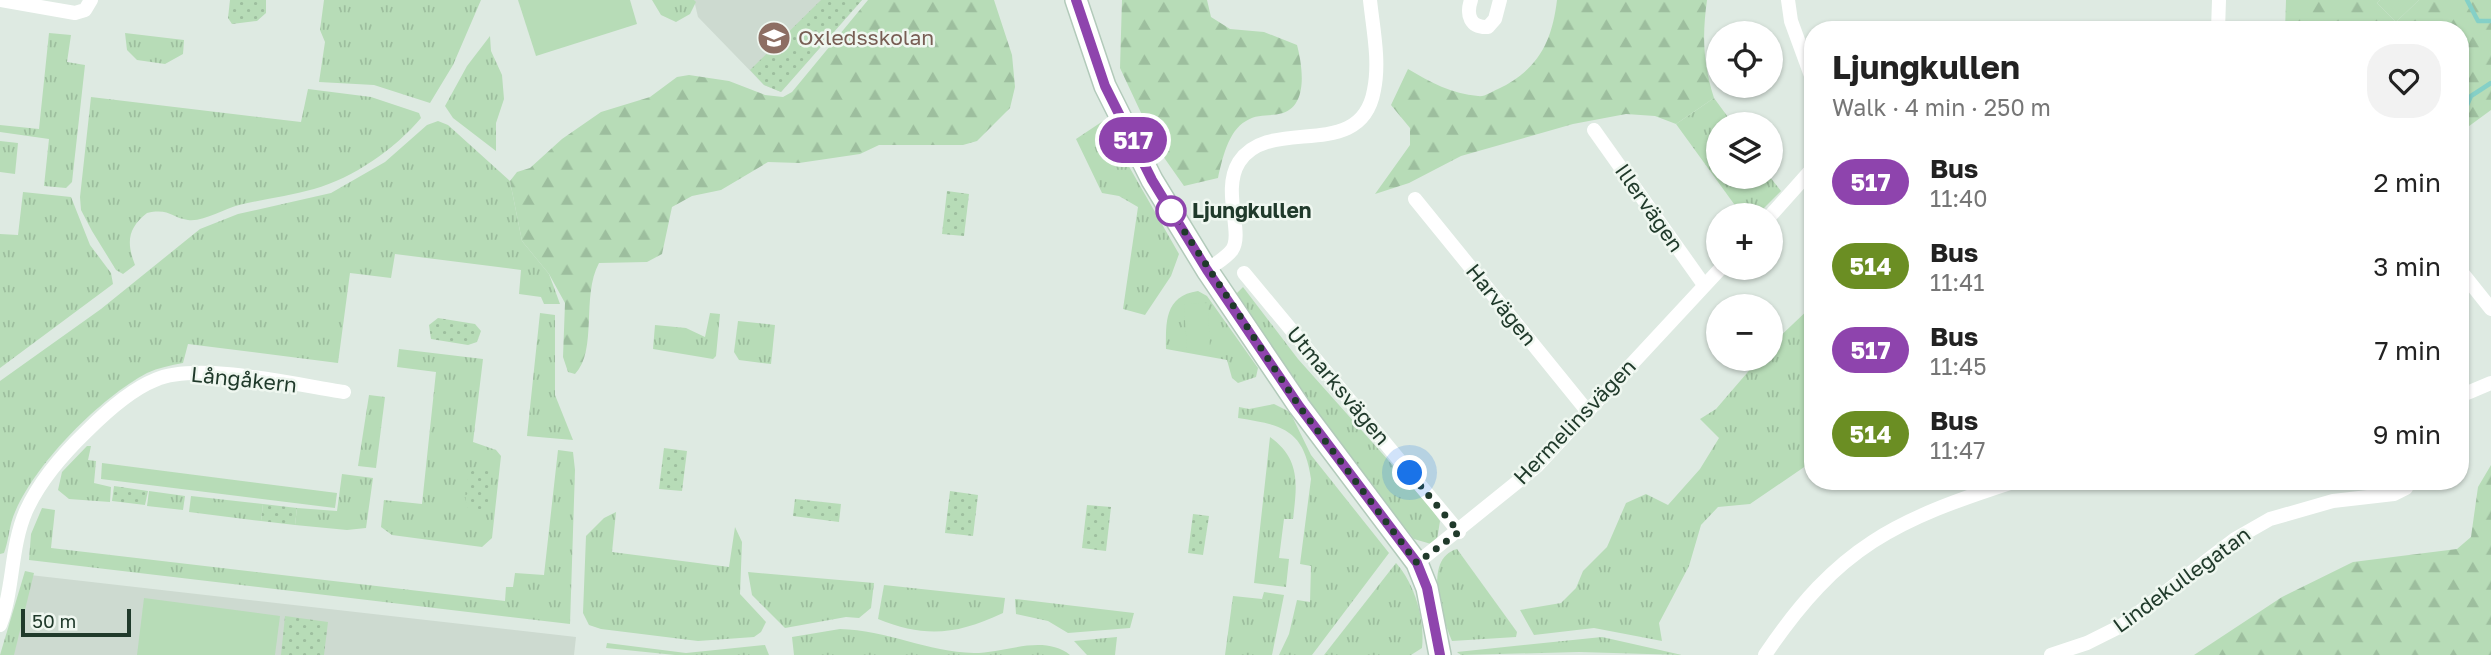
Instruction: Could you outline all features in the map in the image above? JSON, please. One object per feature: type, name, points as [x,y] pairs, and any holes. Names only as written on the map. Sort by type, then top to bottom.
[{"type":"street","points":[[0,0],[20,1],[75,13],[85,10],[91,0]]},
{"type":"street","points":[[1076,0],[1105,86],[1152,180],[1207,270],[1299,406],[1417,563],[1427,588],[1440,655]]},
{"type":"street","points":[[1207,270],[1229,253],[1235,243],[1231,187],[1238,163],[1245,154],[1268,140],[1334,135],[1354,123],[1367,109],[1374,93],[1376,76],[1370,0]]},
{"type":"street","points":[[1471,0],[1469,16],[1472,23],[1480,27],[1488,27],[1495,19],[1500,0]]},
{"type":"street","points":[[1788,0],[1791,21],[1804,56]]},
{"type":"street","points":[[2218,0],[2218,21]]},
{"type":"street","name":"Illervägen","points":[[1594,131],[1704,285]]},
{"type":"street","points":[[1782,203],[1804,178]]},
{"type":"street","name":"Harvägen","points":[[1415,199],[1588,412]]},
{"type":"street","name":"Utmarksvägen","points":[[1244,273],[1459,532]]},
{"type":"street","name":"Hermelinsvägen","points":[[1417,563],[1459,532],[1537,466],[1709,280]]},
{"type":"street","points":[[2469,281],[2491,309]]},
{"type":"street","name":"Långåkern","points":[[0,625],[18,533],[36,493],[73,445],[113,407],[145,385],[157,378],[198,371],[344,393]]},
{"type":"street","points":[[2469,392],[2491,383]]},
{"type":"street","points":[[1765,655],[1829,574],[1875,538],[1917,516],[1991,490]]},
{"type":"street","name":"Lindekullegatan","points":[[2051,655],[2121,626],[2252,528],[2310,506],[2394,495],[2403,490]]},
{"type":"shaded area","name":"Oxledsskolan","points":[[694,0],[862,0],[781,92],[764,85],[698,17]]},
{"type":"shaded area","points":[[30,575],[576,637],[574,655],[10,655]]},
{"type":"green space","points":[[230,0],[266,0],[266,13],[257,21],[232,24],[228,18]]},
{"type":"green space","points":[[324,0],[481,0],[453,65],[430,103],[374,85],[319,82],[325,42],[320,30]]},
{"type":"green space","points":[[518,0],[630,0],[637,24],[536,56]]},
{"type":"green space","points":[[652,0],[696,2],[690,14],[676,22],[661,15]]},
{"type":"green space","points":[[821,0],[862,0],[781,92],[764,85],[750,70]]},
{"type":"green space","points":[[868,0],[994,0],[1012,55],[1015,87],[1010,108],[977,141],[963,145],[879,145],[860,154],[799,163],[768,162],[721,190],[692,196],[672,207],[662,254],[647,262],[599,263],[591,291],[586,351],[575,374],[568,372],[563,357],[565,303],[549,274],[522,241],[510,181],[517,172],[530,168],[562,139],[601,112],[650,97],[677,77],[689,75],[729,81],[765,95],[783,97],[792,92]]},
{"type":"green space","points":[[1122,0],[1207,0],[1211,17],[1230,29],[1264,32],[1297,45],[1302,83],[1297,102],[1283,113],[1246,121],[1235,132],[1227,146],[1218,178],[1184,186],[1158,149],[1120,68]]},
{"type":"green space","points":[[1557,0],[1707,0],[1704,26],[1706,98],[1714,98],[1676,124],[1655,116],[1626,114],[1573,124],[1461,156],[1409,183],[1375,194],[1410,145],[1410,128],[1391,105],[1408,69],[1450,90],[1483,96],[1512,81],[1533,64],[1547,42]]},
{"type":"green space","points":[[2286,0],[2380,0],[2377,3],[2395,21],[2285,21]]},
{"type":"green space","points":[[2380,0],[2419,0],[2397,21],[2377,3]]},
{"type":"green space","points":[[2419,0],[2491,0],[2491,110],[2469,126],[2469,21],[2397,21]]},
{"type":"green space","points":[[49,33],[71,35],[67,62],[85,65],[72,182],[66,188],[44,186],[49,139],[0,132],[0,125],[39,129]]},
{"type":"green space","points":[[125,33],[184,40],[183,54],[165,64],[137,60],[127,50]]},
{"type":"green space","points":[[490,36],[491,51],[502,75],[504,99],[496,123],[496,151],[453,118],[445,106],[467,66]]},
{"type":"green space","points":[[308,89],[371,97],[419,113],[421,118],[386,151],[358,170],[329,184],[239,205],[194,220],[161,212],[147,213],[136,224],[130,236],[130,249],[135,265],[123,274],[116,270],[81,210],[80,197],[91,97],[301,122]]},
{"type":"green space","points":[[1714,98],[1724,112],[1706,112],[1706,165],[1676,124]]},
{"type":"green space","points":[[438,121],[448,125],[510,181],[522,241],[549,274],[560,304],[544,304],[541,297],[519,294],[521,270],[395,254],[391,278],[350,273],[338,363],[188,344],[183,363],[151,371],[129,384],[71,433],[25,493],[13,517],[4,553],[0,554],[0,381],[101,309],[200,229],[238,214],[331,193],[385,162],[427,125]]},
{"type":"green space","points":[[1103,121],[1179,254],[1171,276],[1145,315],[1123,309],[1138,207],[1119,196],[1102,193],[1076,139]]},
{"type":"green space","points":[[0,141],[18,143],[15,174],[0,172]]},
{"type":"green space","points":[[1723,189],[1781,191],[1769,203],[1733,203]]},
{"type":"green space","points":[[947,191],[969,194],[964,236],[942,234]]},
{"type":"green space","points":[[23,192],[71,197],[90,245],[111,273],[113,284],[0,368],[0,234],[18,235]]},
{"type":"green space","points":[[1243,287],[1298,359],[1430,507],[1440,521],[1437,540],[1431,544],[1414,539],[1310,407],[1236,294]]},
{"type":"green space","points":[[1198,291],[1207,296],[1258,368],[1256,377],[1238,383],[1232,378],[1227,360],[1166,349],[1169,312],[1179,299]]},
{"type":"green space","points":[[1208,303],[1210,350],[1187,351],[1184,304]]},
{"type":"green space","points":[[540,313],[555,315],[555,395],[573,440],[527,436]]},
{"type":"green space","points":[[710,313],[720,314],[716,356],[713,359],[653,349],[655,325],[686,328],[705,337]]},
{"type":"green space","points":[[1804,314],[1804,467],[1750,504],[1718,507],[1701,525],[1689,566],[1659,623],[1662,641],[1594,628],[1534,635],[1520,610],[1561,603],[1576,588],[1583,571],[1607,547],[1626,503],[1646,494],[1668,505],[1700,469],[1719,438],[1700,419],[1716,409],[1749,371],[1783,371],[1783,334]]},
{"type":"green space","points":[[438,318],[475,324],[481,331],[477,342],[468,345],[431,339],[429,325]]},
{"type":"green space","points":[[738,321],[775,325],[771,364],[739,360],[734,352]]},
{"type":"green space","points":[[399,349],[483,359],[473,442],[496,450],[501,456],[492,538],[482,547],[392,535],[381,527],[384,500],[422,504],[436,372],[397,367]]},
{"type":"green space","points":[[369,395],[385,397],[376,468],[358,466]]},
{"type":"green space","points":[[1274,404],[1290,412],[1311,455],[1389,553],[1312,655],[1279,655],[1289,634],[1297,600],[1310,602],[1311,566],[1300,564],[1311,479],[1308,462],[1303,449],[1288,432],[1267,423],[1238,418],[1239,407],[1249,409]]},
{"type":"green space","points":[[1270,437],[1287,454],[1295,474],[1293,519],[1284,519],[1279,558],[1289,559],[1286,587],[1254,583]]},
{"type":"green space","points":[[87,446],[91,446],[88,460],[96,461],[94,483],[111,487],[110,502],[69,499],[58,490],[62,472]]},
{"type":"green space","points":[[664,448],[687,451],[682,491],[659,489]]},
{"type":"green space","points":[[558,450],[573,452],[575,470],[570,624],[29,560],[31,534],[42,508],[55,510],[51,548],[505,601],[506,587],[513,587],[515,573],[544,575]]},
{"type":"green space","points":[[102,463],[337,493],[335,508],[101,479]]},
{"type":"green space","points":[[2491,465],[2491,655],[2194,655],[2282,597],[2353,562],[2457,549],[2471,537],[2478,487]]},
{"type":"green space","points":[[475,467],[488,471],[491,478],[488,504],[479,513],[468,509],[466,499],[467,481]]},
{"type":"green space","points":[[342,474],[373,478],[366,528],[347,530],[295,525],[297,508],[337,511]]},
{"type":"green space","points":[[114,486],[148,491],[145,505],[112,501]]},
{"type":"green space","points":[[149,491],[185,496],[183,510],[147,506]]},
{"type":"green space","points":[[950,491],[978,495],[973,536],[945,533]]},
{"type":"green space","points":[[191,496],[263,504],[261,521],[189,512]]},
{"type":"green space","points":[[795,499],[841,504],[839,522],[793,516]]},
{"type":"green space","points":[[263,504],[297,508],[295,525],[261,521]]},
{"type":"green space","points":[[1087,505],[1111,507],[1106,551],[1082,548]]},
{"type":"green space","points":[[616,512],[612,552],[729,567],[735,527],[742,542],[740,594],[766,622],[761,632],[754,637],[698,641],[601,629],[589,625],[583,613],[586,536],[604,518]]},
{"type":"green space","points":[[1193,514],[1209,516],[1203,555],[1188,553]]},
{"type":"green space","points":[[1457,549],[1517,632],[1516,637],[1452,641],[1440,604],[1437,576],[1446,555]]},
{"type":"green space","points":[[1396,563],[1408,581],[1417,603],[1422,626],[1422,648],[1411,655],[1324,655]]},
{"type":"green space","points":[[25,571],[34,573],[14,655],[0,655]]},
{"type":"green space","points":[[748,572],[874,583],[871,608],[859,618],[846,617],[785,628],[752,595]]},
{"type":"green space","points":[[884,585],[1005,598],[1003,613],[955,630],[911,629],[878,619]]},
{"type":"green space","points":[[1264,592],[1284,595],[1272,655],[1225,655],[1233,596],[1262,599]]},
{"type":"green space","points":[[144,598],[280,616],[275,655],[137,655]]},
{"type":"green space","points":[[1015,599],[1134,613],[1130,628],[1068,633],[1048,621],[1016,614]]},
{"type":"green space","points":[[285,616],[328,622],[324,655],[281,655]]},
{"type":"green space","points":[[840,629],[874,633],[957,652],[986,652],[1036,645],[1060,649],[1070,655],[794,655],[792,637]]},
{"type":"green space","points":[[1117,637],[1115,655],[1087,655],[1074,641]]},
{"type":"green space","points":[[1602,637],[1682,655],[1579,652],[1461,655],[1457,652]]},
{"type":"green space","points":[[607,643],[686,653],[765,645],[769,655],[675,655],[606,648]]},
{"type":"waterway","points":[[2467,0],[2478,21],[2491,21]]},
{"type":"waterway","points":[[2469,101],[2471,96],[2491,83]]},
{"type":"bus line","name":"517","points":[[1076,0],[1105,86],[1152,180],[1207,270],[1299,406],[1417,563],[1427,588],[1440,655]]},
{"type":"place","name":"Oxledsskolan","points":[[774,38]]},
{"type":"place","name":"Ljungkullen","points":[[1171,211]]},
{"type":"route","points":[[1171,211],[1207,270],[1299,406],[1417,563],[1459,532],[1410,473]]}]
